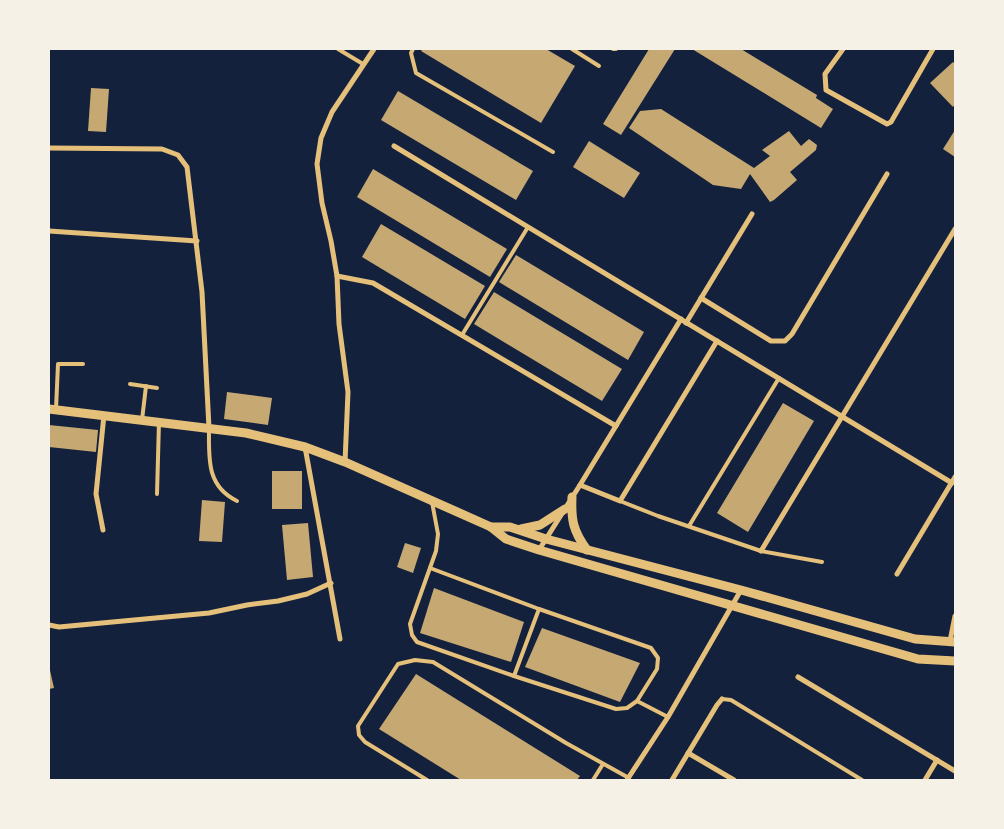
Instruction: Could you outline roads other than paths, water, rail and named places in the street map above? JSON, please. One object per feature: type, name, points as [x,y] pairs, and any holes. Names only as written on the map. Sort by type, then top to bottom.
[{"type":"street","points":[[345,462],[348,392],[338,324],[337,276],[322,203],[317,164],[321,138],[332,112],[374,49]]},
{"type":"street","points":[[843,49],[826,74],[826,90],[887,124],[891,122],[933,49]]},
{"type":"street","points":[[394,146],[952,483]]},
{"type":"street","points":[[49,148],[162,149],[178,155],[187,167],[202,292],[209,428]]},
{"type":"street","points":[[701,298],[771,341],[785,341],[792,334],[887,174]]},
{"type":"street","points":[[539,550],[616,426],[701,298],[752,214]]},
{"type":"street","points":[[761,552],[955,229]]},
{"type":"street","points":[[49,231],[197,241]]},
{"type":"street","points":[[337,276],[373,283],[616,426]]},
{"type":"street","points":[[580,485],[620,501],[717,341]]},
{"type":"street","points":[[52,409],[246,433],[316,451],[491,527],[506,539],[539,550],[918,659],[955,661]]},
{"type":"street","points":[[103,530],[96,494],[104,415]]},
{"type":"street","points":[[305,448],[340,639]]},
{"type":"street","points":[[897,574],[955,477]]},
{"type":"street","points":[[572,497],[573,525],[577,537],[587,550]]},
{"type":"street","points":[[518,529],[540,525],[565,509]]},
{"type":"street","points":[[491,527],[518,529],[546,539],[741,590],[915,639],[952,641],[955,616]]},
{"type":"street","points":[[49,625],[59,627],[209,613],[247,605],[278,602],[307,594],[330,584]]},
{"type":"street","points":[[628,779],[668,717],[741,590]]},
{"type":"street","points":[[798,677],[955,771]]},
{"type":"street","points":[[672,780],[716,705],[722,699]]},
{"type":"street","points":[[688,753],[734,780]]},
{"type":"street","points":[[925,780],[938,760]]},
{"type":"lane","points":[[338,49],[363,64]]},
{"type":"lane","points":[[414,49],[411,53],[416,73],[553,152]]},
{"type":"lane","points":[[572,49],[599,66]]},
{"type":"lane","points":[[462,335],[528,227]]},
{"type":"lane","points":[[52,409],[58,364],[83,364]]},
{"type":"lane","points":[[689,526],[779,378]]},
{"type":"lane","points":[[130,384],[157,388]]},
{"type":"lane","points":[[142,420],[146,386]]},
{"type":"lane","points":[[157,494],[159,422]]},
{"type":"lane","points":[[209,428],[209,462],[211,470],[219,488],[237,502]]},
{"type":"lane","points":[[620,501],[761,552],[822,562]]},
{"type":"lane","points":[[430,568],[651,648],[658,658],[657,669],[637,701],[627,708],[616,709],[417,642],[412,635],[410,624],[436,551],[438,534],[432,502]]},
{"type":"lane","points":[[514,676],[539,609]]},
{"type":"lane","points":[[427,780],[365,742],[359,735],[358,726],[398,664],[416,660],[433,662],[628,779]]},
{"type":"lane","points":[[722,699],[731,700],[862,780]]},
{"type":"lane","points":[[637,701],[668,717]]},
{"type":"lane","points":[[593,780],[603,764]]}]
